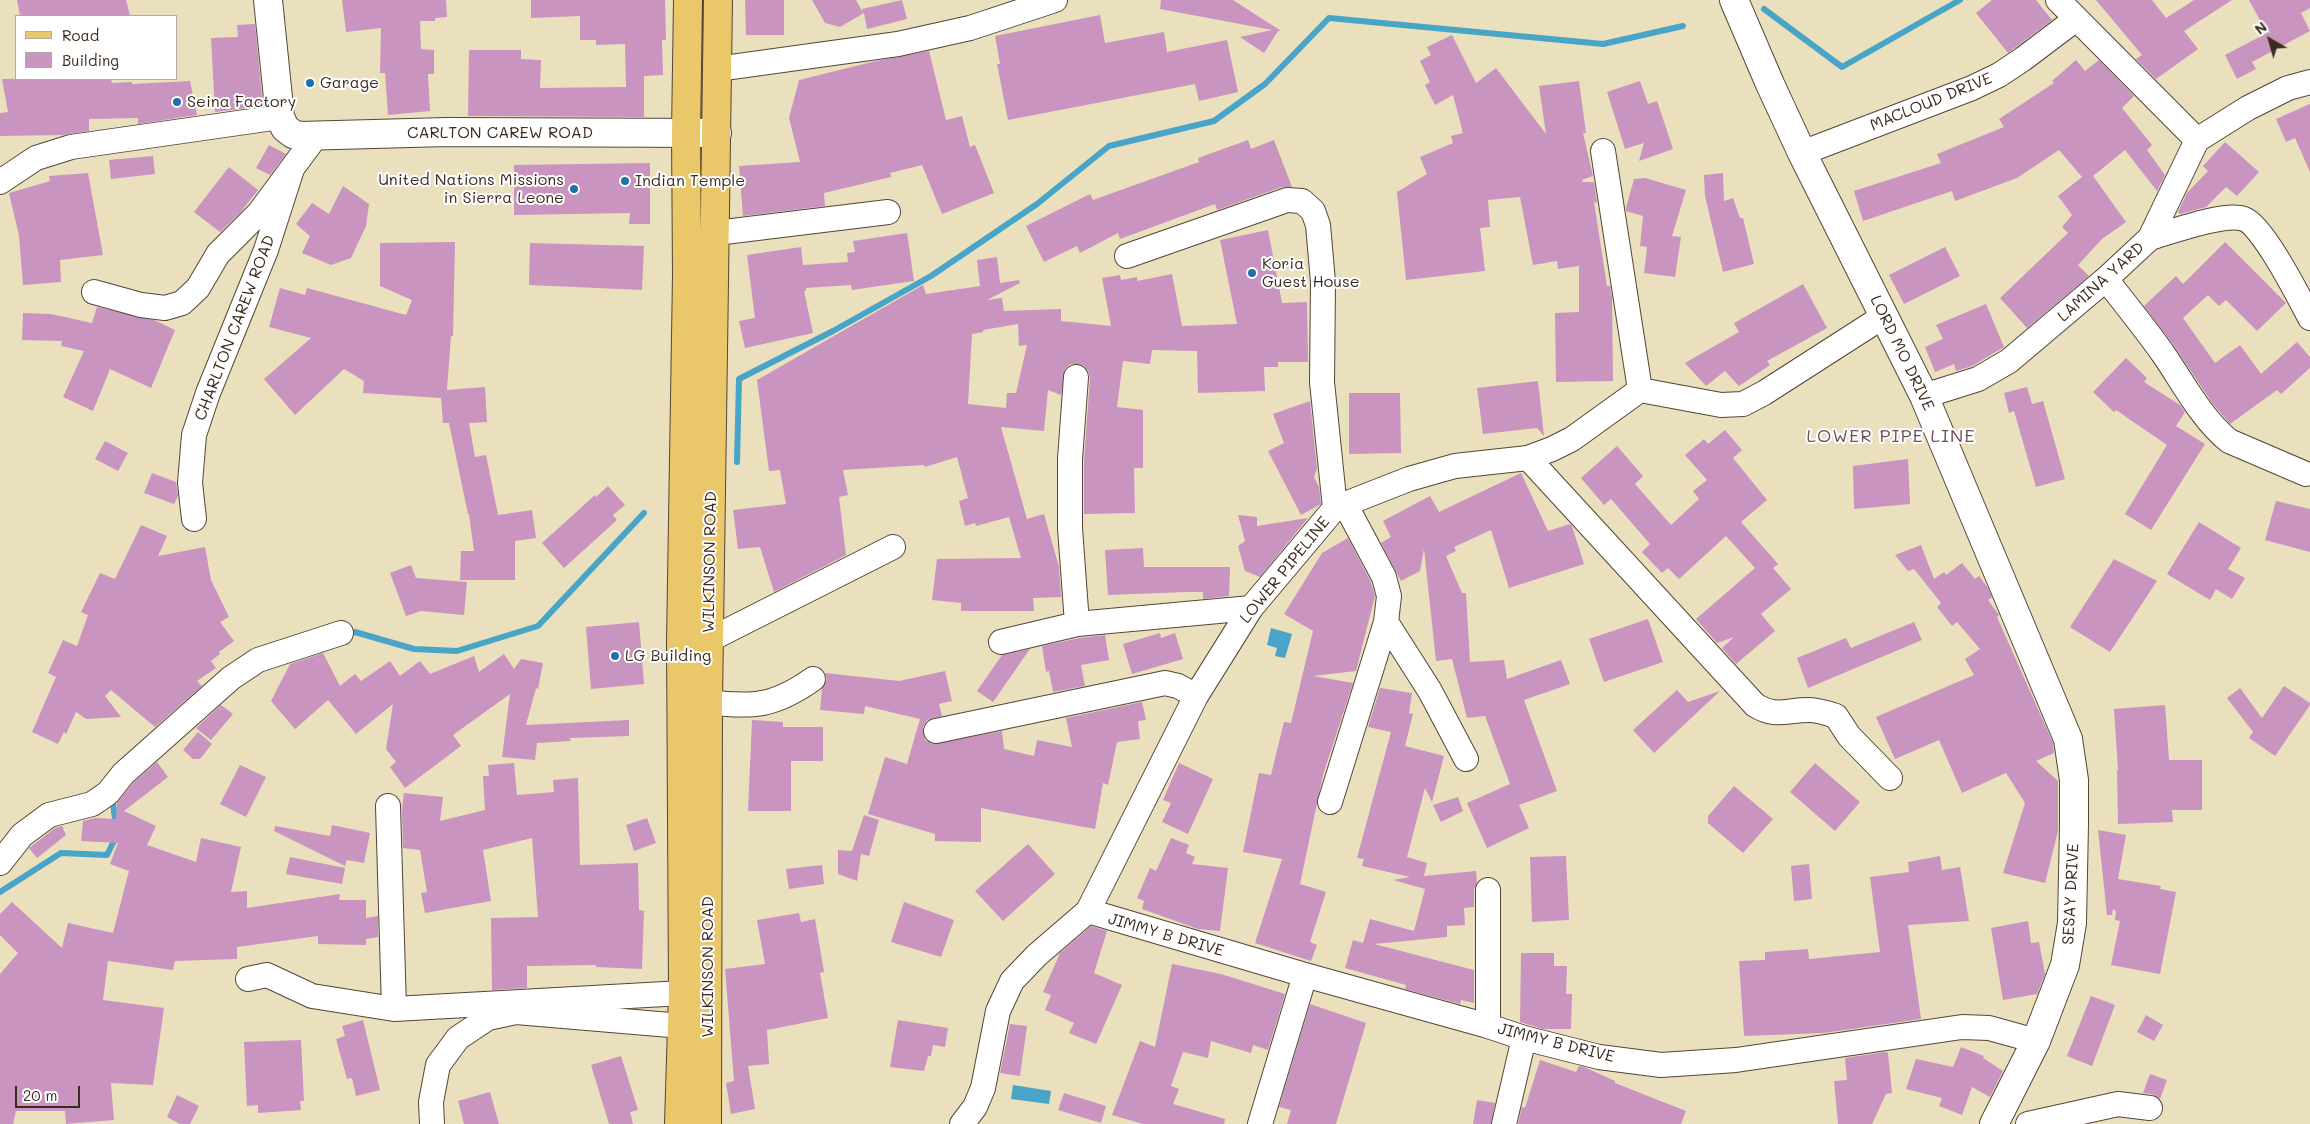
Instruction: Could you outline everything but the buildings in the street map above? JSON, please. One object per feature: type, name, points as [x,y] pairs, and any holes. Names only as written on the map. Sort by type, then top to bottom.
[{"type":"main road","name":"WILKINSON ROAD","points":[[679,1124],[683,992],[681,642],[687,275],[686,132],[688,0]]},
{"type":"main road","name":"WILKINSON ROAD","points":[[707,1124],[708,702],[718,0]]},
{"type":"street","points":[[0,182],[36,158],[71,147],[283,122],[268,0]]},
{"type":"street","points":[[717,69],[898,44],[970,28],[1055,0]]},
{"type":"street","name":"LORD MO DRIVE","points":[[1734,0],[1802,153],[1924,396],[2068,739]]},
{"type":"street","points":[[2058,0],[2197,140],[2248,108],[2288,88],[2310,82]]},
{"type":"street","name":"MACLOUD DRIVE","points":[[1802,153],[1972,88],[1999,75],[2076,19]]},
{"type":"street","name":"CARLTON CAREW ROAD","points":[[283,122],[292,134],[316,136],[447,132],[686,132],[716,134]]},
{"type":"street","points":[[94,292],[165,308],[182,303],[198,288],[218,254],[259,213],[316,136]]},
{"type":"street","name":"LAMINA YARD","points":[[1924,396],[1978,379],[2009,361],[2106,279],[2150,238],[2197,140]]},
{"type":"street","points":[[1603,150],[1640,390],[1721,405],[1743,404],[1764,394],[1884,316]]},
{"type":"street","name":"CHARLTON CAREW ROAD","points":[[194,519],[190,483],[194,435],[208,393],[266,250],[292,169]]},
{"type":"street","points":[[1127,256],[1287,200],[1302,201],[1313,211],[1318,225],[1323,282],[1322,382],[1340,506],[1384,577],[1389,596],[1386,622],[1330,802]]},
{"type":"street","points":[[716,233],[888,212]]},
{"type":"street","points":[[2150,238],[2224,218],[2245,219],[2259,231],[2310,318]]},
{"type":"street","points":[[2106,279],[2164,355],[2201,412],[2219,433],[2229,441],[2306,474]]},
{"type":"street","points":[[1076,377],[1070,459],[1070,528],[1077,624]]},
{"type":"street","name":"LOWER PIPELINE","points":[[962,1124],[975,1107],[983,1088],[998,1011],[1012,981],[1037,955],[1088,911],[1196,696],[1251,608],[1340,506],[1408,479],[1455,466],[1528,458],[1552,449],[1572,439],[1640,390]]},
{"type":"street","points":[[1528,458],[1755,705],[1767,712],[1781,714],[1808,710],[1836,716],[1850,736],[1890,778]]},
{"type":"street","points":[[709,640],[893,547]]},
{"type":"street","points":[[1001,642],[1077,624],[1251,608]]},
{"type":"street","points":[[1386,622],[1430,691],[1466,758]]},
{"type":"street","points":[[0,863],[22,835],[49,816],[92,804],[108,793],[123,774],[231,678],[258,660],[341,633]]},
{"type":"street","points":[[708,702],[739,706],[767,703],[792,694],[813,679]]},
{"type":"street","points":[[936,731],[1164,683],[1178,686],[1196,696]]},
{"type":"street","name":"SESAY DRIVE","points":[[1994,1124],[2036,1041],[2065,965],[2072,923],[2074,780],[2068,739]]},
{"type":"street","points":[[388,806],[394,1009]]},
{"type":"street","points":[[1488,890],[1488,1026]]},
{"type":"street","name":"JIMMY B DRIVE","points":[[1088,911],[1304,976],[1598,1057],[1661,1065],[1736,1060],[1962,1027],[1989,1028],[2036,1041]]},
{"type":"street","points":[[248,979],[268,974],[312,996],[394,1009],[683,992]]},
{"type":"street","points":[[1260,1124],[1304,976]]},
{"type":"street","points":[[432,1124],[431,1102],[438,1065],[458,1038],[488,1018],[516,1012],[682,1026]]},
{"type":"street","points":[[1504,1124],[1524,1038]]},
{"type":"street","points":[[2028,1124],[2118,1104],[2150,1108]]},
{"type":"water","points":[[1271,628],[1292,634],[1285,658],[1275,656],[1277,648],[1267,645]]},
{"type":"water","points":[[1013,1085],[1051,1091],[1049,1104],[1011,1099]]},
{"type":"waterway","points":[[1764,9],[1842,67],[1960,0]]},
{"type":"waterway","points":[[737,462],[739,379],[833,331],[931,276],[1037,204],[1109,146],[1214,121],[1265,84],[1329,18],[1603,44],[1683,26]]},
{"type":"waterway","points":[[346,635],[355,632],[414,649],[457,651],[538,626],[644,513]]},
{"type":"waterway","points":[[115,798],[113,803],[116,827]]},
{"type":"waterway","points":[[0,892],[61,853],[107,855],[116,837]]},
{"type":"place","name":"Garage","points":[[310,83]]},
{"type":"place","name":"Seina Factory","points":[[177,102]]},
{"type":"place","name":"Indian Temple","points":[[625,181]]},
{"type":"place","name":"United Nations Missions in Sierra Leone","points":[[574,189]]},
{"type":"place","name":"Koria Guest House","points":[[1252,273]]},
{"type":"place","name":"LG Building","points":[[615,656]]},
{"type":"district","name":"LOWER PIPE LINE","points":[[1891,436]]}]
